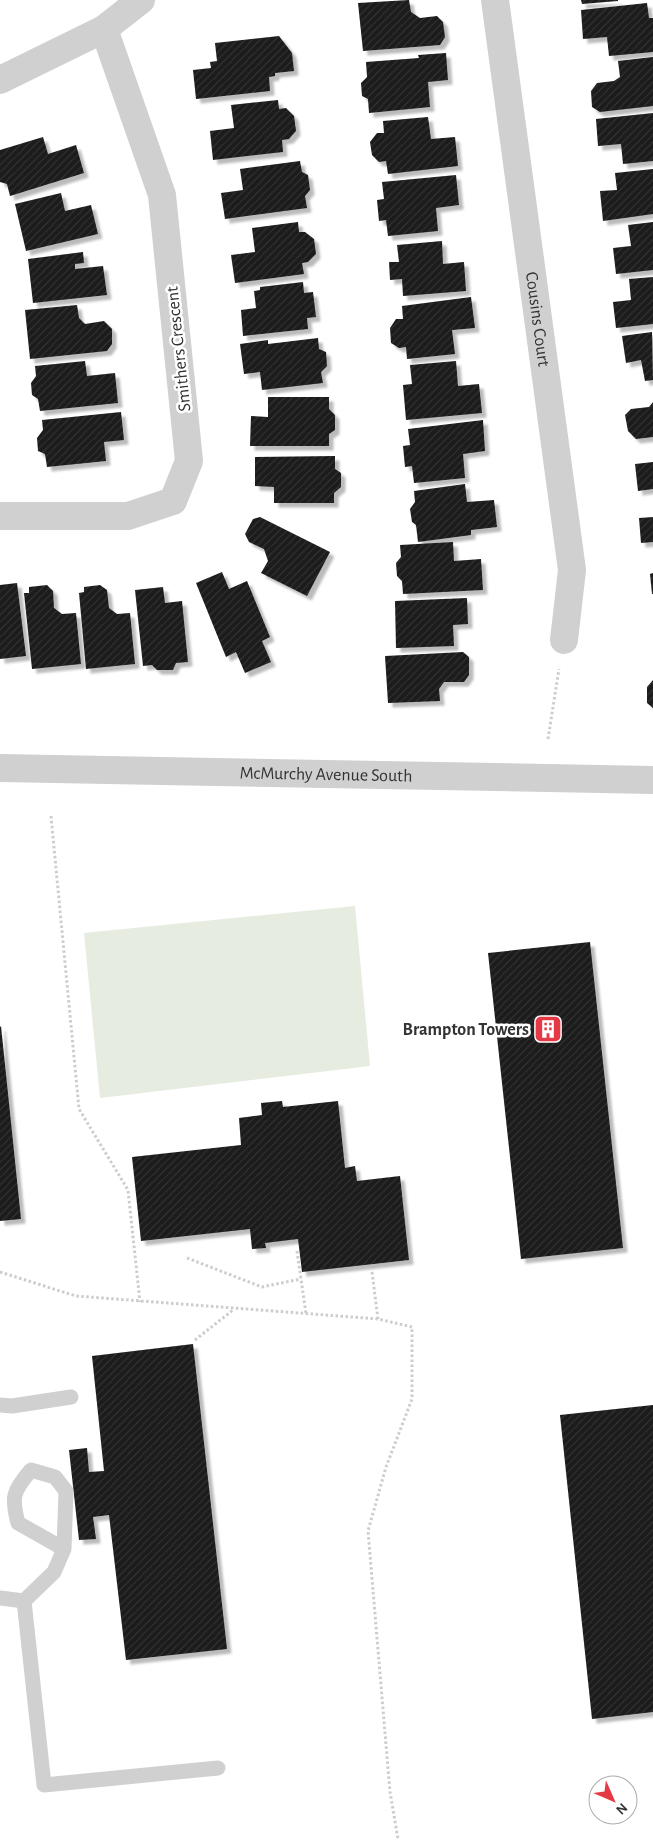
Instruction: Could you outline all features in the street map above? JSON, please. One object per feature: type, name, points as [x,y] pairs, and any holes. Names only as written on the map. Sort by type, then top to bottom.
[{"type":"street","points":[[0,80],[104,29],[141,0]]},
{"type":"street","name":"Cousins Court","points":[[495,0],[572,570],[564,640]]},
{"type":"street","name":"Smithers Crescent","points":[[0,516],[128,516],[173,501],[189,461],[162,195],[104,29]]},
{"type":"street","name":"McMurchy Avenue South","points":[[0,768],[653,780]]},
{"type":"lane","points":[[0,1405],[12,1406],[71,1397]]},
{"type":"lane","points":[[24,1601],[54,1572],[64,1549],[66,1491],[55,1476],[31,1470],[15,1488],[13,1505],[18,1523],[64,1549]]},
{"type":"lane","points":[[0,1598],[24,1601]]},
{"type":"lane","points":[[24,1601],[44,1785],[218,1768]]},
{"type":"path","points":[[548,740],[564,640]]},
{"type":"path","points":[[51,816],[79,1109],[128,1190],[140,1302]]},
{"type":"path","points":[[297,1251],[306,1314]]},
{"type":"path","points":[[187,1258],[262,1287],[301,1279]]},
{"type":"path","points":[[0,1272],[76,1296],[233,1310],[378,1319],[412,1327],[412,1398],[386,1467],[368,1531],[388,1773],[398,1839]]},
{"type":"path","points":[[372,1272],[378,1319]]},
{"type":"path","points":[[194,1340],[233,1310]]},
{"type":"shaded area","points":[[355,906],[370,1066],[100,1098],[84,933]]},
{"type":"building","points":[[409,0],[411,12],[420,18],[437,16],[443,22],[445,37],[440,45],[363,51],[358,3]]},
{"type":"building","points":[[581,0],[618,0],[618,1],[582,4]]},
{"type":"building","points":[[647,3],[649,18],[653,18],[653,52],[609,56],[607,37],[583,39],[581,10]]},
{"type":"building","points":[[279,36],[292,53],[294,71],[275,73],[275,76],[269,77],[270,91],[196,99],[193,70],[211,68],[210,62],[217,61],[215,43]]},
{"type":"building","points":[[446,53],[448,80],[428,82],[430,107],[369,113],[368,99],[362,96],[361,83],[367,77],[366,62],[419,58],[418,55]]},
{"type":"building","points":[[653,57],[653,106],[600,112],[592,107],[591,91],[597,83],[614,81],[620,77],[618,61]]},
{"type":"building","points":[[278,100],[279,109],[286,108],[294,116],[296,131],[289,139],[282,140],[283,152],[213,160],[210,131],[234,128],[231,105]]},
{"type":"building","points":[[653,113],[653,161],[623,164],[621,144],[598,146],[596,119]]},
{"type":"building","points":[[428,117],[431,139],[455,137],[458,166],[388,174],[386,161],[379,162],[372,155],[370,142],[377,133],[384,133],[383,121]]},
{"type":"building","points":[[43,137],[48,154],[76,145],[84,173],[10,196],[7,184],[0,182],[0,150]]},
{"type":"building","points":[[300,161],[302,172],[308,175],[310,190],[305,196],[307,208],[225,219],[221,193],[243,190],[240,169]]},
{"type":"building","points":[[653,169],[653,214],[603,221],[600,191],[617,190],[615,173]]},
{"type":"building","points":[[456,175],[459,205],[436,208],[438,231],[388,236],[386,220],[379,221],[377,200],[384,199],[382,182]]},
{"type":"building","points":[[61,193],[65,211],[91,205],[98,234],[26,251],[15,204]]},
{"type":"building","points":[[298,222],[299,232],[305,232],[314,239],[316,254],[308,262],[302,263],[304,274],[235,283],[231,255],[255,252],[252,228]]},
{"type":"building","points":[[653,222],[653,270],[616,274],[613,248],[631,246],[628,225]]},
{"type":"building","points":[[442,241],[443,264],[464,262],[466,291],[403,296],[402,279],[390,280],[389,262],[399,262],[397,245]]},
{"type":"building","points":[[83,252],[84,263],[75,264],[75,269],[103,266],[107,295],[33,303],[28,259]]},
{"type":"building","points":[[653,277],[653,324],[616,328],[613,302],[631,300],[629,279]]},
{"type":"building","points":[[303,282],[304,293],[313,292],[316,317],[307,318],[308,329],[243,336],[241,310],[256,308],[254,291],[260,290],[260,287]]},
{"type":"building","points":[[471,297],[475,328],[452,330],[455,354],[407,359],[406,347],[399,348],[391,343],[390,328],[396,319],[403,319],[402,306]]},
{"type":"building","points":[[77,305],[79,318],[85,324],[104,321],[112,329],[112,344],[107,351],[30,359],[25,310]]},
{"type":"building","points":[[652,332],[653,380],[645,381],[641,360],[626,363],[622,336]]},
{"type":"building","points":[[318,338],[319,349],[326,352],[327,366],[321,372],[323,383],[262,390],[260,372],[244,374],[240,344],[268,340],[268,344]]},
{"type":"building","points":[[85,361],[87,376],[115,373],[118,403],[40,411],[38,399],[32,395],[31,383],[36,376],[35,366]]},
{"type":"building","points":[[456,361],[458,386],[479,384],[482,413],[406,420],[403,385],[412,384],[410,365]]},
{"type":"building","points":[[268,397],[329,397],[329,409],[335,415],[335,430],[329,434],[329,446],[250,446],[251,416],[268,417]]},
{"type":"building","points":[[653,402],[653,437],[636,439],[628,431],[625,415],[631,409],[649,407]]},
{"type":"building","points":[[121,412],[124,440],[104,442],[106,461],[47,467],[45,454],[38,451],[37,438],[43,430],[42,420]]},
{"type":"building","points":[[483,420],[485,451],[463,454],[465,478],[414,483],[412,466],[405,467],[403,446],[410,445],[408,429]]},
{"type":"building","points":[[335,456],[335,469],[341,473],[341,487],[334,493],[334,503],[274,503],[274,487],[255,486],[255,457]]},
{"type":"building","points":[[653,462],[653,489],[638,491],[635,464]]},
{"type":"building","points":[[465,484],[467,502],[494,500],[497,527],[471,530],[471,535],[418,542],[416,525],[412,522],[410,509],[415,502],[414,491]]},
{"type":"building","points":[[260,517],[330,552],[307,596],[261,573],[268,561],[264,549],[249,542],[245,534],[253,519]]},
{"type":"building","points":[[653,517],[653,542],[641,543],[639,518]]},
{"type":"building","points":[[453,542],[454,561],[481,559],[483,590],[403,594],[402,581],[397,576],[396,563],[401,557],[400,545]]},
{"type":"building","points":[[222,572],[229,589],[247,581],[270,637],[262,641],[271,662],[245,673],[236,652],[226,657],[196,583]]},
{"type":"building","points":[[653,573],[653,594],[652,594],[650,574]]},
{"type":"building","points":[[17,583],[26,656],[0,659],[0,585]]},
{"type":"building","points":[[47,585],[53,591],[54,608],[62,614],[76,613],[81,664],[32,669],[24,593],[29,593],[29,587]]},
{"type":"building","points":[[100,585],[107,590],[109,608],[117,614],[130,613],[135,664],[86,669],[79,593],[84,592],[84,587]]},
{"type":"building","points":[[163,587],[165,603],[182,601],[188,662],[176,663],[173,670],[157,670],[152,665],[143,666],[135,590]]},
{"type":"building","points":[[467,598],[468,624],[453,625],[454,646],[396,648],[395,601]]},
{"type":"building","points":[[463,652],[469,657],[469,675],[464,682],[444,682],[439,689],[440,701],[388,703],[385,656]]},
{"type":"building","points":[[653,680],[653,708],[647,703],[647,687]]},
{"type":"building","name":"Brampton Towers","points":[[590,942],[623,1248],[521,1259],[488,953]]},
{"type":"building","points":[[0,1027],[21,1219],[0,1221]]},
{"type":"building","points":[[282,1101],[283,1107],[338,1101],[345,1168],[355,1166],[357,1181],[400,1176],[409,1260],[302,1272],[298,1239],[265,1243],[266,1248],[252,1249],[250,1229],[141,1241],[132,1157],[241,1145],[239,1118],[262,1115],[261,1103]]},
{"type":"building","points":[[193,1344],[227,1649],[126,1660],[109,1515],[93,1517],[96,1539],[79,1540],[69,1450],[87,1448],[89,1472],[104,1471],[92,1356]]},
{"type":"building","points":[[653,1405],[653,1712],[592,1719],[560,1415]]},
{"type":"place","name":"Brampton Towers","points":[[548,1029]]}]
